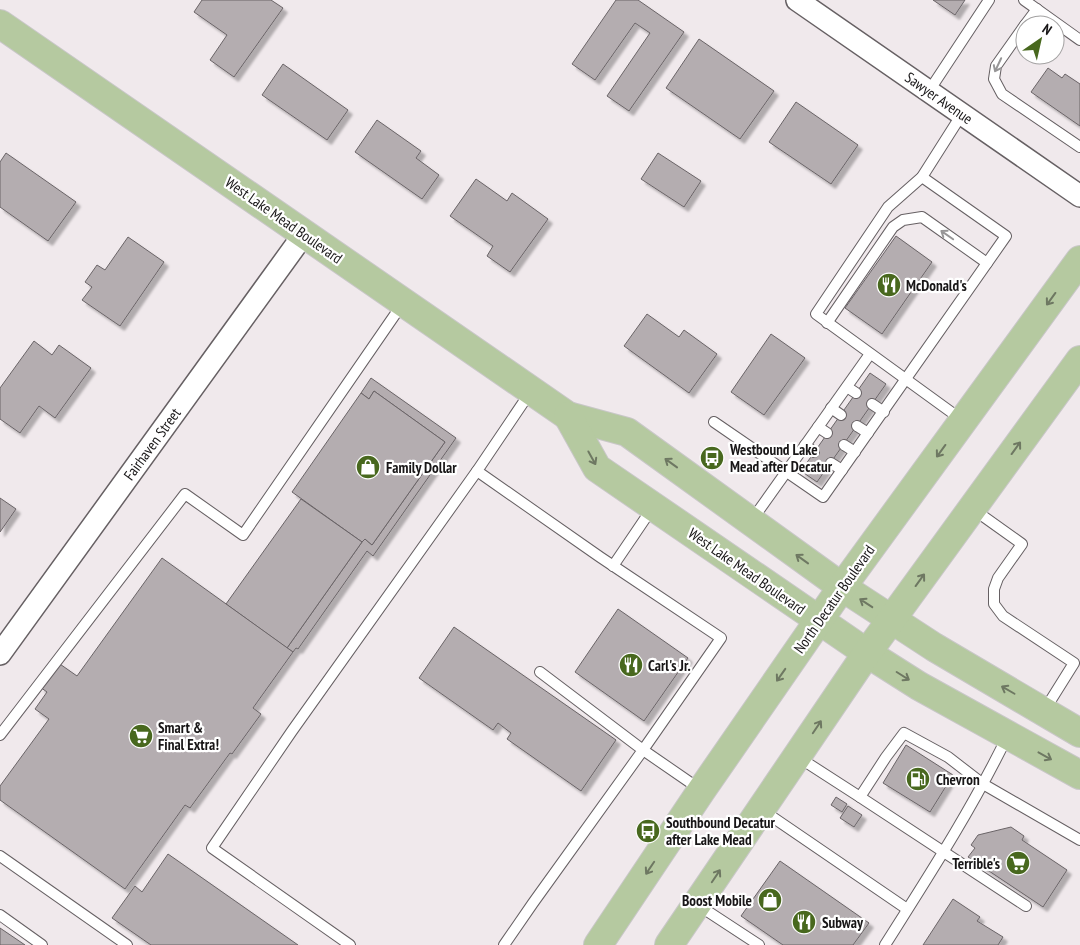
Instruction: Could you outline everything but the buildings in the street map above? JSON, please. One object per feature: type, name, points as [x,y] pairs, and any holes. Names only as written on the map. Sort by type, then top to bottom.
[{"type":"main road","name":"West Lake Mead Boulevard","points":[[0,24],[568,416],[627,432],[842,587],[934,647],[1080,732]]},
{"type":"main road","name":"North Decatur Boulevard","points":[[598,945],[818,621],[1080,260]]},
{"type":"main road","points":[[669,945],[867,653],[1080,360]]},
{"type":"main road","name":"West Lake Mead Boulevard","points":[[568,416],[597,468],[867,653],[919,686],[1080,776]]},
{"type":"street","name":"Sawyer Avenue","points":[[797,0],[1080,196]]},
{"type":"street","name":"Fairhaven Street","points":[[0,654],[304,234]]},
{"type":"lane","points":[[929,91],[989,0]]},
{"type":"lane","points":[[1024,0],[1080,40]]},
{"type":"lane","points":[[1032,15],[1037,9]]},
{"type":"lane","points":[[1015,39],[996,66],[994,79],[1002,94],[1080,147]]},
{"type":"lane","points":[[962,114],[922,177],[888,206],[816,314],[963,421]]},
{"type":"lane","points":[[714,422],[823,497],[1006,236],[922,177]]},
{"type":"lane","points":[[827,322],[893,227],[903,220],[922,217],[987,263]]},
{"type":"lane","points":[[0,735],[185,494],[243,534],[404,302]]},
{"type":"lane","points":[[751,522],[870,354]]},
{"type":"lane","points":[[847,386],[856,393]]},
{"type":"lane","points":[[350,945],[212,848],[292,731],[477,471],[531,390]]},
{"type":"lane","points":[[872,404],[884,412]]},
{"type":"lane","points":[[831,408],[841,415]]},
{"type":"lane","points":[[857,426],[868,433]]},
{"type":"lane","points":[[818,427],[828,433]]},
{"type":"lane","points":[[844,445],[855,452]]},
{"type":"lane","points":[[805,446],[814,452]]},
{"type":"lane","points":[[831,463],[842,470]]},
{"type":"lane","points":[[477,471],[613,566],[721,638],[504,945]]},
{"type":"lane","points":[[613,566],[653,506]]},
{"type":"lane","points":[[972,508],[1022,544],[998,578],[994,589],[994,604],[1003,616],[1074,663],[1044,711]]},
{"type":"lane","points":[[540,672],[643,750],[701,791]]},
{"type":"lane","points":[[860,797],[904,733],[948,757],[984,784],[1080,840]]},
{"type":"lane","points":[[885,945],[944,852],[984,784],[1008,735]]},
{"type":"lane","points":[[797,756],[1026,906]]},
{"type":"lane","points":[[761,810],[908,909]]},
{"type":"lane","points":[[0,856],[127,945]]},
{"type":"lane","points":[[697,904],[759,945]]},
{"type":"lane","points":[[0,915],[42,945]]},
{"type":"place","name":"McDonald's","points":[[889,285]]},
{"type":"place","name":"Westbound Lake Mead after Decatur","points":[[712,458]]},
{"type":"place","name":"Family Dollar","points":[[368,467]]},
{"type":"place","name":"Carl's Jr.","points":[[631,665]]},
{"type":"place","name":"Smart & Final Extra!","points":[[141,736]]},
{"type":"place","name":"Chevron","points":[[918,779]]},
{"type":"place","name":"Southbound Decatur after Lake Mead","points":[[648,831]]},
{"type":"place","name":"Terrible's","points":[[1018,863]]},
{"type":"place","name":"Boost Mobile","points":[[770,900]]},
{"type":"place","name":"Subway","points":[[804,922]]}]
